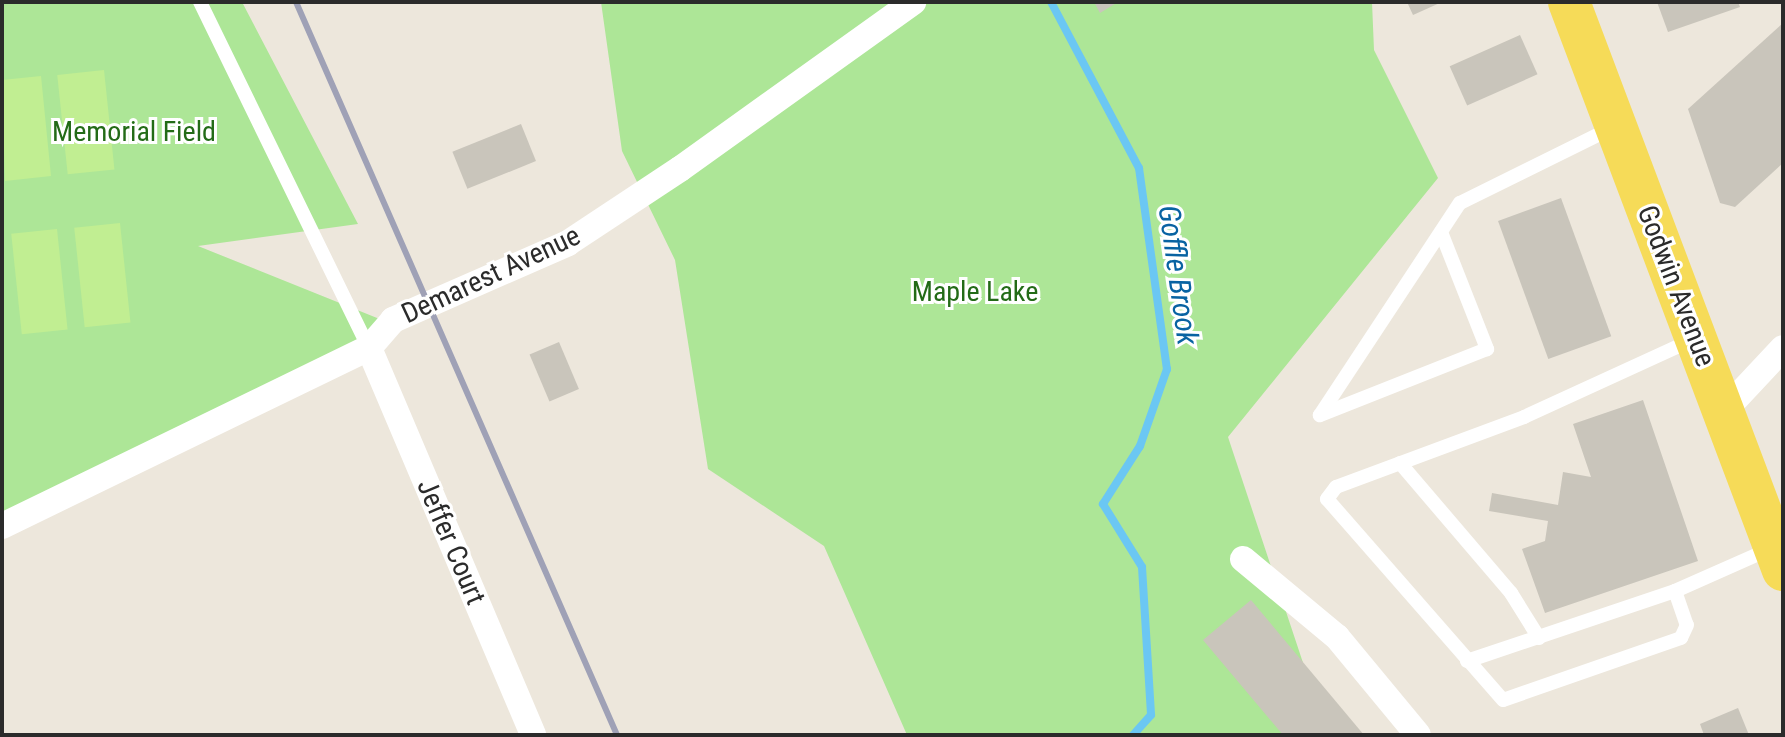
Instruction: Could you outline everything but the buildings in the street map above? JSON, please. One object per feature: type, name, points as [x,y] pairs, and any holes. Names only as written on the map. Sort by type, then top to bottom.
[{"type":"main road","name":"Godwin Avenue","points":[[1569,2],[1779,558]]},
{"type":"street","name":"Demarest Avenue","points":[[2,526],[369,348],[393,320],[568,243],[913,2]]},
{"type":"street","name":"Jeffer Court","points":[[369,348],[533,735]]},
{"type":"street","points":[[1724,411],[1783,348]]},
{"type":"street","points":[[1243,559],[1337,637],[1418,735]]},
{"type":"lane","points":[[200,2],[369,348]]},
{"type":"lane","points":[[1441,232],[1487,349],[1320,415],[1460,203],[1616,126]]},
{"type":"lane","points":[[1675,591],[1687,625],[1681,638],[1513,700],[1495,694],[1327,499],[1336,487],[1524,417],[1696,338]]},
{"type":"lane","points":[[1400,463],[1511,593],[1539,638]]},
{"type":"lane","points":[[1467,661],[1779,558]]},
{"type":"green space","name":"Memorial Field","points":[[2,2],[242,2],[358,224],[198,246],[397,326],[2,533]]},
{"type":"green space","name":"Maple Lake","points":[[601,2],[1372,2],[1374,50],[1438,178],[1228,437],[1327,735],[907,735],[824,546],[708,469],[675,260],[622,151]]},
{"type":"green space","points":[[104,70],[114,169],[68,174],[57,75]]},
{"type":"green space","points":[[41,76],[51,176],[5,181],[2,80]]},
{"type":"green space","points":[[120,223],[130,322],[85,327],[74,228]]},
{"type":"green space","points":[[57,229],[68,329],[22,334],[11,234]]},
{"type":"waterway","name":"Goffle Brook","points":[[1051,2],[1139,168],[1167,369],[1140,446],[1103,504],[1142,567],[1151,715],[1133,735]]},
{"type":"railway","points":[[296,2],[617,735]]}]
